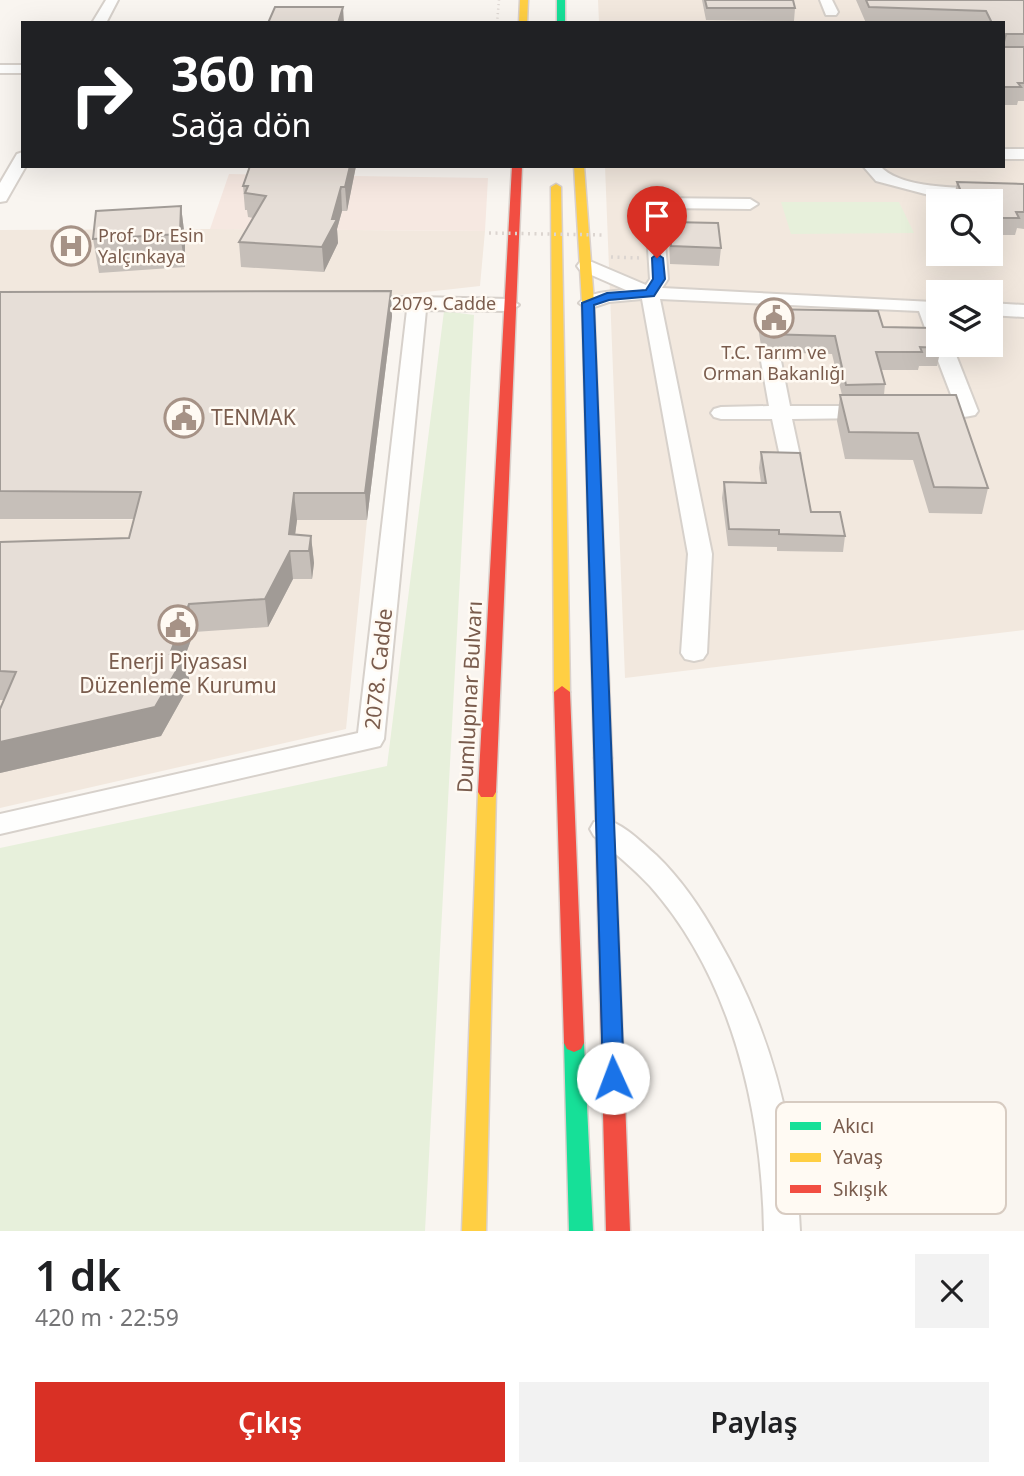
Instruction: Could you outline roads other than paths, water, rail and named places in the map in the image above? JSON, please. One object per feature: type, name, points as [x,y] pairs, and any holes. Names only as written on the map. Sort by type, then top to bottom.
[{"type":"highway","points":[[523,21],[524,0]]},
{"type":"highway","points":[[561,0],[561,21]]},
{"type":"highway","name":"Dumlupınar Bulvarı","points":[[474,1231],[485,826],[517,168]]},
{"type":"highway","points":[[556,168],[560,634],[581,1231]]},
{"type":"highway","points":[[579,168],[594,261],[588,303],[618,1231]]},
{"type":"street","points":[[100,21],[112,0]]},
{"type":"street","points":[[0,69],[21,69]]},
{"type":"street","points":[[1005,154],[1024,154]]},
{"type":"street","points":[[0,197],[21,160]]},
{"type":"street","points":[[873,168],[882,178],[929,190],[1024,193]]},
{"type":"street","points":[[694,653],[700,554],[650,293],[659,279],[653,203],[693,210],[750,204]]},
{"type":"street","points":[[594,261],[650,293]]},
{"type":"street","points":[[588,303],[607,297],[650,293],[926,306]]},
{"type":"street","name":"2078. Cadde","points":[[0,824],[371,739],[418,303]]},
{"type":"street","name":"2079. Cadde","points":[[335,304],[510,305]]},
{"type":"street","points":[[1003,310],[1024,311]]},
{"type":"street","points":[[721,413],[968,411],[947,357]]},
{"type":"street","points":[[771,361],[789,456]]},
{"type":"street","points":[[604,830],[638,855],[673,894],[708,948],[746,1028],[772,1118],[776,1163]]},
{"type":"place","name":"Prof. Dr. Esin Yalçınkaya","points":[[71,246]]},
{"type":"place","name":"T.C. Tarım ve Orman Bakanlığı","points":[[774,318]]},
{"type":"place","name":"TENMAK","points":[[184,418]]},
{"type":"place","name":"Enerji Piyasası Düzenleme Kurumu","points":[[178,625]]}]
